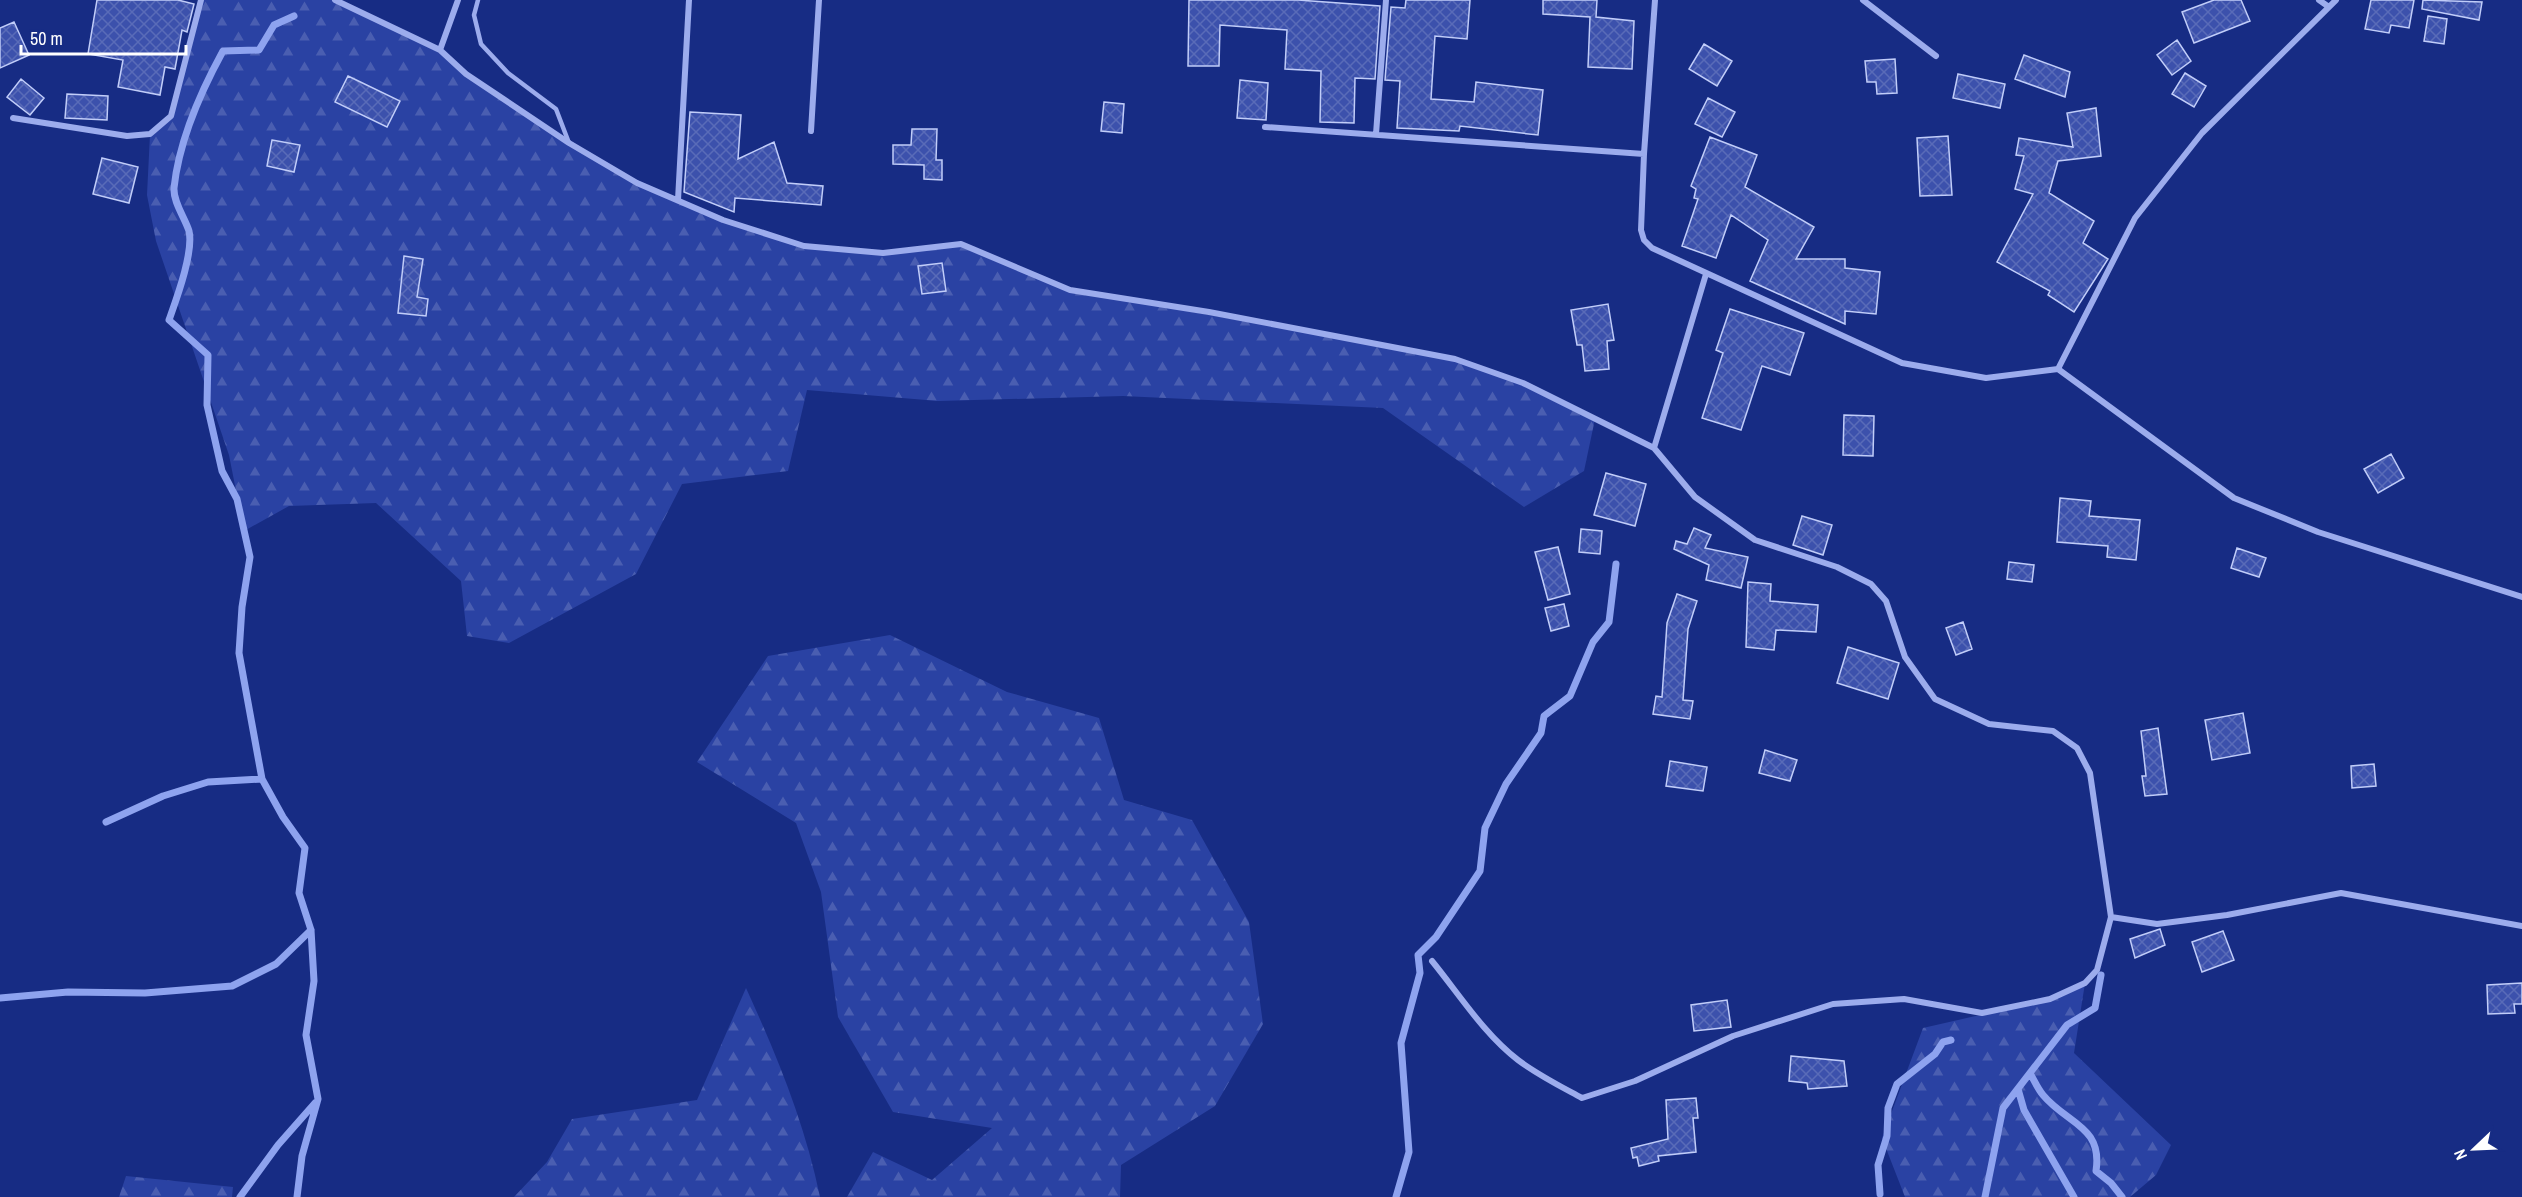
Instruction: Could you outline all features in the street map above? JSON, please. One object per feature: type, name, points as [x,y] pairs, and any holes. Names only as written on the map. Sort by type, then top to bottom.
[{"type":"street","points":[[13,118],[127,136],[150,135],[171,116],[201,0]]},
{"type":"street","points":[[335,0],[440,50],[466,74],[569,143],[637,183],[723,220],[804,246],[883,253],[961,244],[1070,290],[1209,312],[1455,359],[1523,383],[1654,448],[1695,497],[1755,540],[1837,567],[1870,584],[1886,601],[1905,657],[1935,699],[1989,724],[2053,731],[2077,748],[2090,773],[2111,917],[2097,970],[2085,983],[2050,999],[1982,1013],[1904,999],[1833,1004],[1733,1036],[1635,1081],[1582,1098],[1516,1059],[1485,1027],[1432,961]]},
{"type":"street","points":[[440,50],[458,0]]},
{"type":"street","points":[[678,200],[689,0]]},
{"type":"street","points":[[812,131],[819,0]]},
{"type":"street","points":[[1376,134],[1386,0]]},
{"type":"street","points":[[1655,0],[1641,230],[1644,240],[1652,248],[1902,363],[1986,378],[2058,369],[2234,498],[2318,532],[2522,597]]},
{"type":"street","points":[[1863,0],[1936,56]]},
{"type":"street","points":[[2319,0],[2329,7]]},
{"type":"street","points":[[2058,369],[2135,219],[2202,133],[2336,0]]},
{"type":"street","points":[[1264,127],[1644,154]]},
{"type":"street","points":[[1654,448],[1706,274]]},
{"type":"street","points":[[2111,917],[2157,924],[2227,915],[2341,893],[2522,926]]},
{"type":"lane","points":[[478,0],[474,15],[481,44],[508,73],[556,109],[569,143]]},
{"type":"green space","points":[[201,0],[335,0],[440,50],[466,74],[637,183],[723,220],[804,246],[883,253],[961,244],[1070,290],[1455,359],[1523,383],[1595,419],[1584,471],[1524,507],[1383,408],[1123,396],[938,401],[807,390],[788,471],[682,484],[636,574],[509,643],[467,636],[461,581],[376,503],[289,506],[244,531],[229,455],[156,241],[147,195],[150,135],[171,116]]},
{"type":"green space","points":[[890,635],[1007,692],[1099,718],[1124,800],[1192,820],[1249,922],[1263,1024],[1215,1106],[1121,1165],[1120,1197],[847,1197],[873,1152],[932,1180],[992,1128],[893,1112],[838,1017],[821,892],[796,823],[697,762],[768,656]]},
{"type":"green space","points":[[2085,983],[2074,1053],[2171,1145],[2156,1175],[2130,1197],[1905,1197],[1882,1138],[1923,1028],[2050,999]]},
{"type":"green space","points":[[746,988],[789,1091],[814,1170],[820,1197],[514,1197],[547,1162],[572,1119],[697,1100]]},
{"type":"green space","points":[[126,1176],[233,1187],[232,1197],[119,1197]]},
{"type":"building","points":[[97,0],[178,0],[194,4],[187,32],[182,30],[175,69],[165,67],[160,95],[118,87],[123,60],[88,54]]},
{"type":"building","points":[[1189,0],[1298,0],[1380,6],[1375,79],[1355,78],[1354,123],[1320,122],[1321,71],[1285,69],[1287,30],[1220,25],[1219,66],[1188,66]]},
{"type":"building","points":[[1406,0],[1470,0],[1467,39],[1435,36],[1431,99],[1474,102],[1476,82],[1543,90],[1538,135],[1460,126],[1459,131],[1397,128],[1400,81],[1385,80],[1391,7],[1405,8]]},
{"type":"building","points":[[1543,0],[1597,0],[1596,17],[1634,21],[1632,69],[1588,67],[1590,17],[1543,14]]},
{"type":"building","points":[[2214,0],[2241,0],[2250,21],[2194,43],[2182,12]]},
{"type":"building","points":[[2371,0],[2414,0],[2409,28],[2391,25],[2389,33],[2365,29]]},
{"type":"building","points":[[2423,0],[2482,2],[2479,20],[2422,9]]},
{"type":"building","points":[[2428,16],[2447,19],[2444,44],[2424,41]]},
{"type":"building","points":[[14,22],[29,55],[0,68],[0,28]]},
{"type":"building","points":[[2177,40],[2191,61],[2172,75],[2157,55]]},
{"type":"building","points":[[1704,44],[1732,61],[1717,86],[1689,69]]},
{"type":"building","points":[[2024,55],[2070,72],[2065,97],[2015,79]]},
{"type":"building","points":[[1895,59],[1897,93],[1877,94],[1876,82],[1867,82],[1865,61]]},
{"type":"building","points":[[2185,73],[2206,86],[2194,107],[2172,94]]},
{"type":"building","points":[[1958,74],[2005,84],[2000,108],[1953,98]]},
{"type":"building","points":[[348,76],[400,101],[387,127],[335,102]]},
{"type":"building","points":[[21,79],[44,98],[30,115],[7,97]]},
{"type":"building","points":[[1240,80],[1268,83],[1266,120],[1237,118]]},
{"type":"building","points":[[67,94],[108,96],[107,120],[65,118]]},
{"type":"building","points":[[1708,98],[1735,112],[1722,137],[1695,124]]},
{"type":"building","points":[[1104,102],[1124,104],[1122,133],[1101,131]]},
{"type":"building","points":[[2096,108],[2101,156],[2058,161],[2049,193],[2094,221],[2083,243],[2108,259],[2074,312],[2048,295],[2050,291],[1997,262],[2033,194],[2015,189],[2024,156],[2016,155],[2019,138],[2073,147],[2067,113]]},
{"type":"building","points":[[690,112],[741,115],[738,159],[774,142],[787,183],[823,186],[821,205],[735,198],[734,212],[684,192]]},
{"type":"building","points":[[912,129],[937,129],[936,160],[942,160],[942,180],[924,179],[924,165],[893,164],[893,145],[911,145]]},
{"type":"building","points":[[1948,136],[1952,195],[1920,196],[1917,138]]},
{"type":"building","points":[[1710,137],[1757,155],[1745,187],[1814,227],[1796,259],[1845,259],[1845,268],[1880,272],[1876,314],[1845,311],[1845,324],[1750,281],[1768,240],[1731,215],[1716,258],[1682,246],[1698,199],[1694,198],[1696,189],[1691,186]]},
{"type":"building","points":[[272,140],[300,145],[294,172],[267,166]]},
{"type":"building","points":[[102,158],[138,167],[129,203],[93,194]]},
{"type":"building","points":[[404,256],[423,259],[417,297],[428,299],[426,316],[398,313]]},
{"type":"building","points":[[942,263],[946,291],[922,294],[918,266]]},
{"type":"building","points":[[1608,304],[1614,340],[1607,341],[1609,369],[1585,371],[1582,345],[1577,345],[1571,310]]},
{"type":"building","points":[[1730,309],[1804,333],[1790,375],[1762,366],[1741,430],[1702,418],[1723,353],[1716,350]]},
{"type":"building","points":[[1844,415],[1874,416],[1873,456],[1843,455]]},
{"type":"building","points":[[2391,454],[2404,478],[2378,493],[2364,469]]},
{"type":"building","points":[[1606,473],[1646,484],[1635,526],[1594,515]]},
{"type":"building","points":[[2060,498],[2091,501],[2089,516],[2140,520],[2136,560],[2107,557],[2108,546],[2057,542]]},
{"type":"building","points":[[1802,516],[1832,525],[1823,555],[1793,545]]},
{"type":"building","points":[[1694,528],[1711,535],[1705,548],[1748,557],[1741,588],[1706,580],[1709,565],[1674,549],[1676,541],[1687,544]]},
{"type":"building","points":[[1581,529],[1602,531],[1600,554],[1579,552]]},
{"type":"building","points":[[1558,547],[1570,594],[1548,600],[1535,552]]},
{"type":"building","points":[[2237,548],[2266,558],[2259,577],[2231,568]]},
{"type":"building","points":[[2009,562],[2034,565],[2032,582],[2007,579]]},
{"type":"building","points":[[1748,582],[1771,584],[1770,601],[1818,605],[1816,632],[1776,630],[1774,650],[1746,647]]},
{"type":"building","points":[[1677,594],[1697,601],[1688,629],[1683,700],[1693,701],[1690,719],[1653,714],[1656,696],[1662,697],[1667,623]]},
{"type":"building","points":[[1564,604],[1569,626],[1551,631],[1545,608]]},
{"type":"building","points":[[1963,622],[1972,649],[1956,655],[1946,628]]},
{"type":"building","points":[[1848,647],[1899,663],[1888,699],[1837,683]]},
{"type":"building","points":[[2243,713],[2250,753],[2212,760],[2205,720]]},
{"type":"building","points":[[2158,728],[2167,794],[2145,796],[2142,776],[2146,776],[2141,731]]},
{"type":"building","points":[[1765,750],[1797,760],[1790,781],[1759,773]]},
{"type":"building","points":[[1670,761],[1707,767],[1703,791],[1666,786]]},
{"type":"building","points":[[2374,764],[2376,786],[2352,788],[2351,766]]},
{"type":"building","points":[[2160,929],[2165,945],[2135,958],[2130,939]]},
{"type":"building","points":[[2223,931],[2234,960],[2202,972],[2192,942]]},
{"type":"building","points":[[2522,983],[2522,1004],[2514,1004],[2515,1013],[2488,1014],[2487,985]]},
{"type":"building","points":[[1727,1000],[1731,1027],[1694,1031],[1691,1005]]},
{"type":"building","points":[[1791,1056],[1844,1061],[1847,1086],[1808,1089],[1807,1083],[1789,1081]]},
{"type":"building","points":[[1696,1098],[1698,1118],[1693,1118],[1696,1152],[1658,1156],[1659,1161],[1639,1166],[1637,1157],[1633,1158],[1631,1148],[1668,1139],[1666,1100]]},
{"type":"waterway","points":[[294,16],[274,25],[259,50],[223,51],[199,100],[181,152],[174,188],[175,199],[189,231],[190,240],[184,276],[169,320],[208,355],[207,405],[222,471],[237,499],[250,557],[242,607],[239,653],[262,779],[283,817],[305,848],[299,893],[311,930],[314,981],[306,1035],[318,1099],[302,1156],[297,1197]]},
{"type":"waterway","points":[[1396,1197],[1409,1152],[1401,1043],[1420,973],[1418,955],[1436,937],[1480,871],[1485,828],[1506,784],[1541,733],[1544,716],[1570,696],[1593,642],[1609,622],[1616,564]]},
{"type":"waterway","points":[[106,822],[163,796],[208,782],[262,779]]},
{"type":"waterway","points":[[0,998],[68,992],[145,993],[232,986],[276,964],[311,930]]},
{"type":"waterway","points":[[1985,1197],[2003,1108],[2067,1025],[2095,1008],[2101,975]]},
{"type":"waterway","points":[[1880,1194],[1878,1165],[1887,1136],[1888,1108],[1897,1084],[1935,1054],[1943,1042],[1951,1040]]},
{"type":"waterway","points":[[2031,1075],[2052,1105],[2089,1135],[2097,1156],[2096,1171],[2111,1183],[2122,1197]]},
{"type":"waterway","points":[[2018,1089],[2024,1110],[2074,1197]]},
{"type":"waterway","points":[[240,1197],[278,1145],[315,1103]]}]
